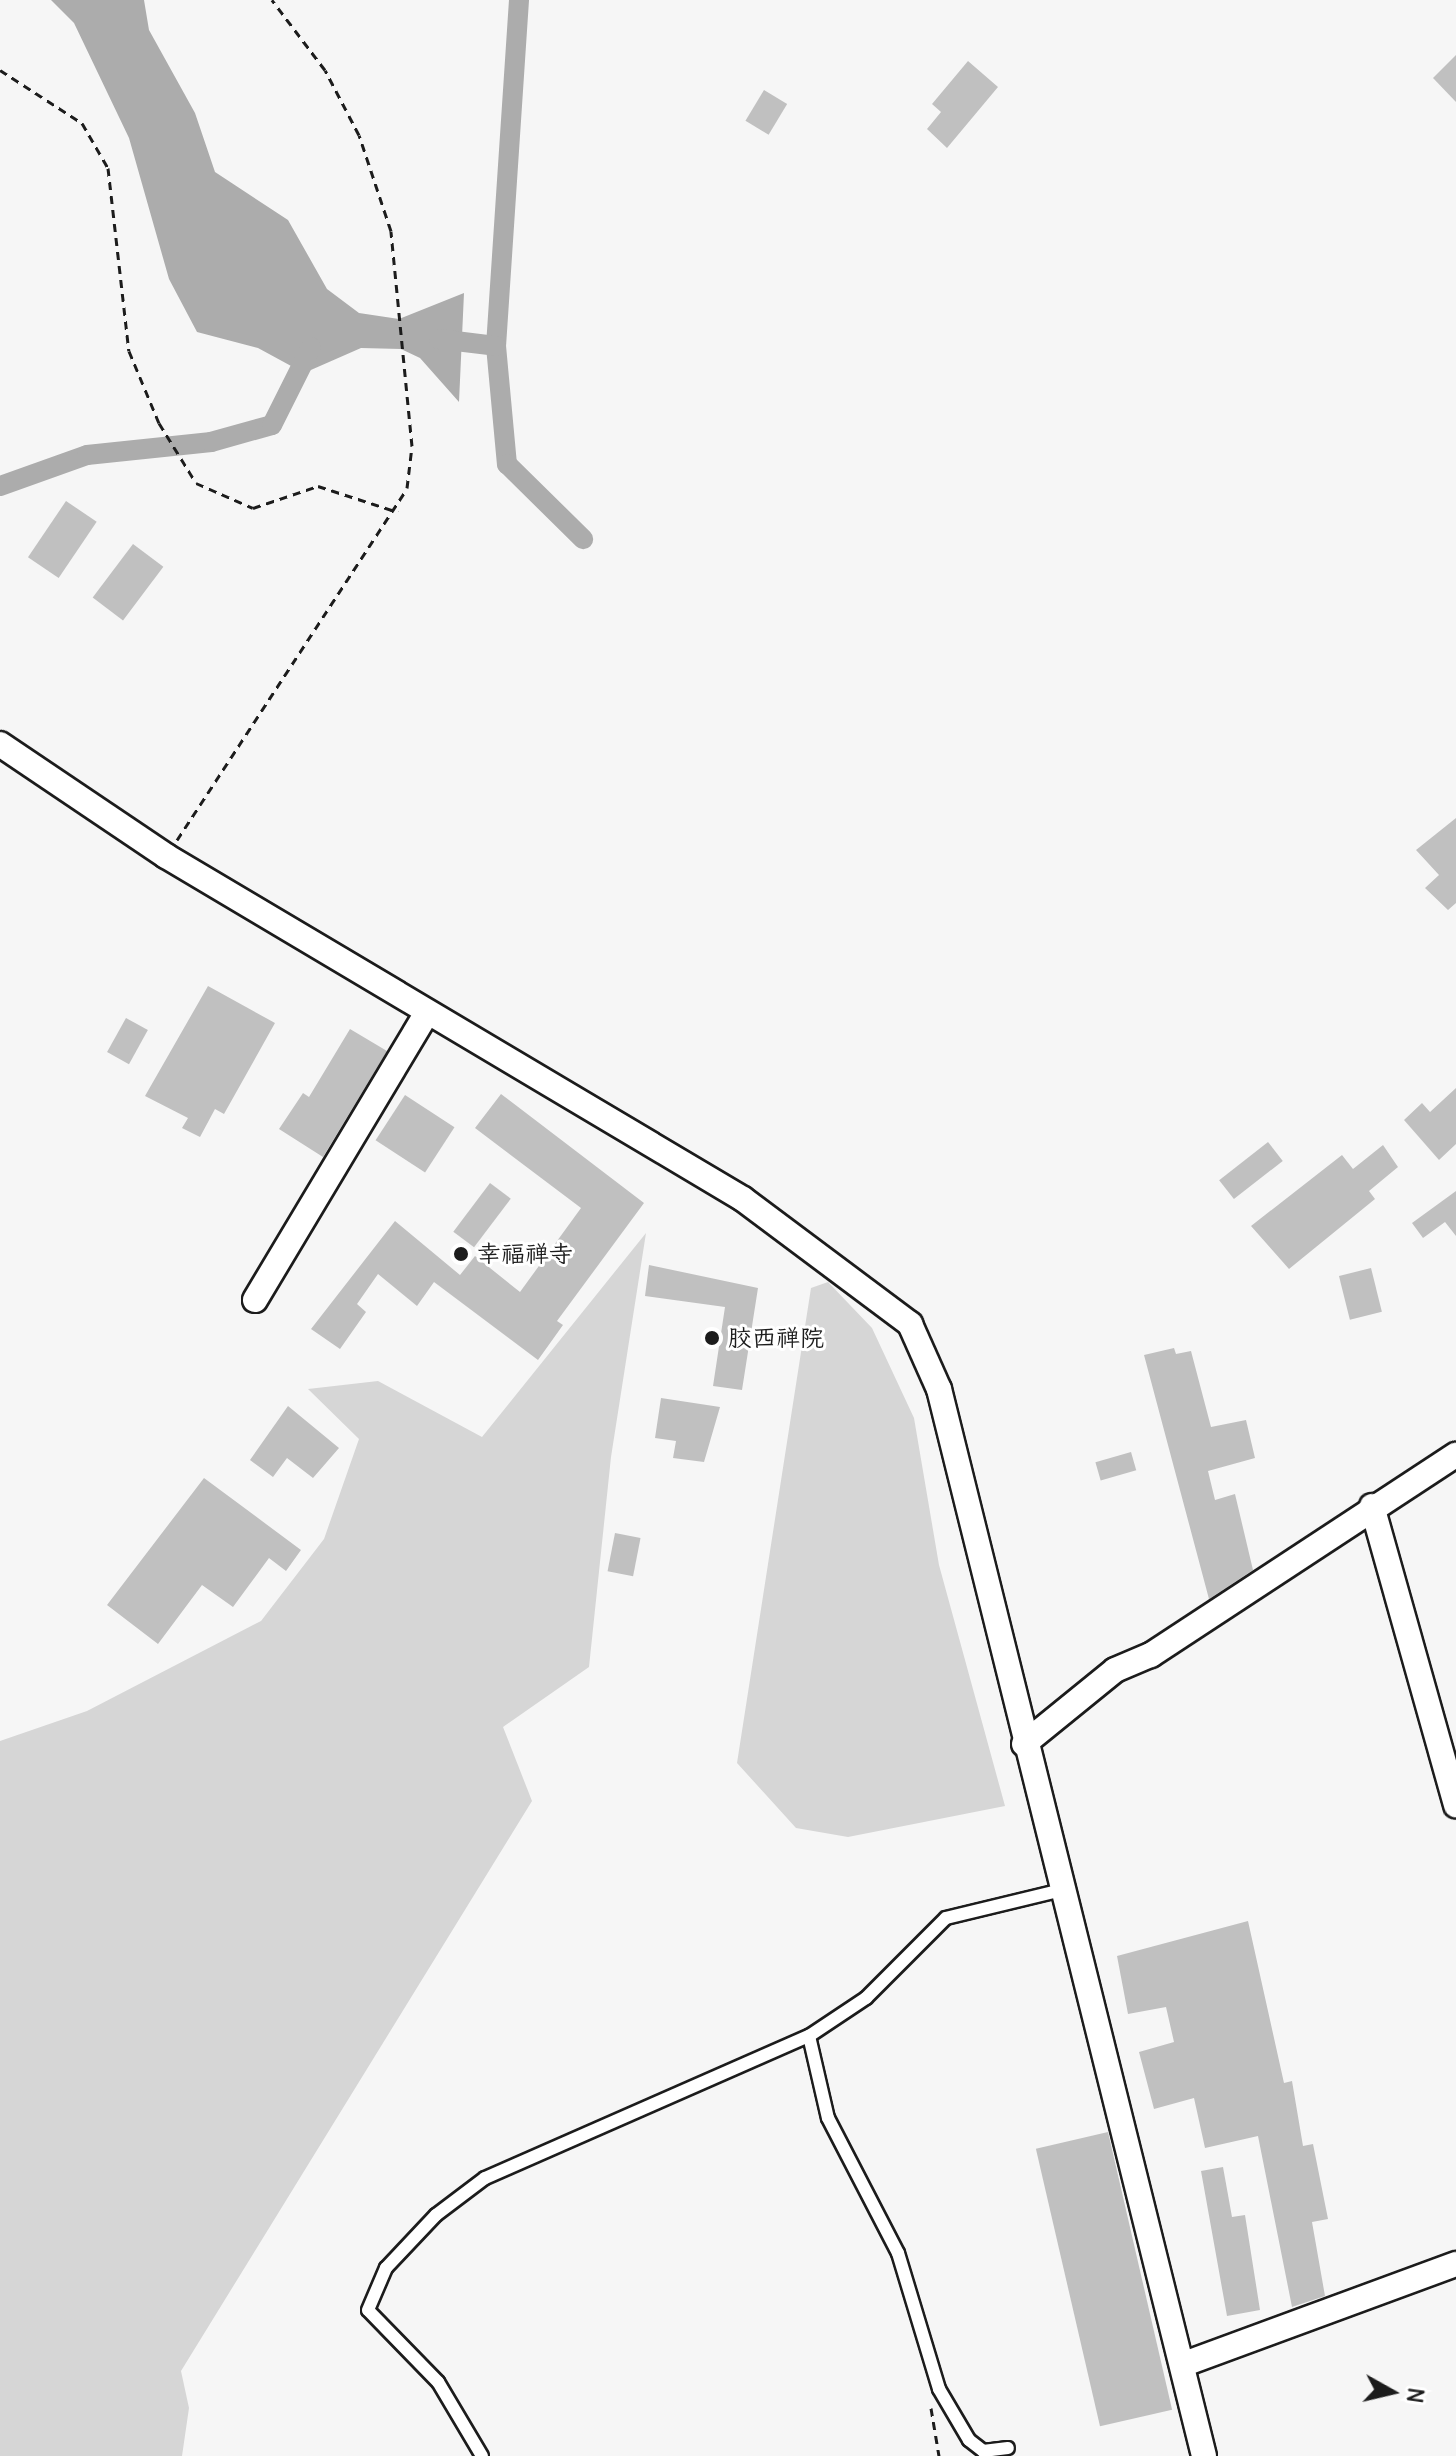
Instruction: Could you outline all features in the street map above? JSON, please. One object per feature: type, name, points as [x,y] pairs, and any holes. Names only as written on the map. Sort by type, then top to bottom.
[{"type":"street","points":[[0,744],[166,856],[426,1014],[743,1199],[910,1324],[939,1389],[1024,1744],[1184,2364],[1204,2456]]},
{"type":"street","points":[[255,1300],[426,1014]]},
{"type":"street","points":[[1024,1744],[1115,1670],[1151,1655],[1372,1506],[1456,1455]]},
{"type":"street","points":[[1372,1506],[1456,1805]]},
{"type":"street","points":[[1184,2364],[1456,2264]]},
{"type":"lane","points":[[482,2456],[438,2382],[368,2310],[386,2268],[485,2178],[809,2036],[866,1998],[946,1918],[1062,1890]]},
{"type":"lane","points":[[809,2036],[828,2118],[898,2253],[939,2389],[969,2440],[983,2451],[1008,2448]]},
{"type":"path","points":[[166,856],[398,512],[412,446],[400,372],[391,231],[359,135],[325,70],[272,0]]},
{"type":"path","points":[[0,70],[82,123],[108,168],[129,351],[182,468],[223,500],[253,508],[318,486],[398,512]]},
{"type":"path","points":[[939,2389],[931,2403],[939,2456]]},
{"type":"shaded area","points":[[51,0],[144,0],[149,30],[195,113],[215,172],[288,220],[327,289],[359,313],[399,319],[464,293],[459,402],[420,358],[401,349],[361,348],[304,373],[258,348],[197,332],[169,279],[129,138],[74,23]]},
{"type":"shaded area","points":[[646,1233],[611,1457],[589,1667],[503,1727],[532,1801],[181,2371],[189,2408],[182,2456],[0,2456],[0,1741],[87,1711],[261,1621],[324,1539],[359,1439],[308,1389],[378,1381],[482,1437]]},
{"type":"shaded area","points":[[828,1282],[872,1328],[914,1418],[939,1565],[1005,1806],[848,1837],[796,1828],[737,1763],[811,1288]]},
{"type":"building","points":[[1456,55],[1456,102],[1433,78]]},
{"type":"building","points":[[968,61],[998,87],[947,148],[927,129],[941,112],[932,104]]},
{"type":"building","points":[[764,90],[787,104],[769,135],[745,121]]},
{"type":"building","points":[[66,501],[97,522],[59,578],[28,557]]},
{"type":"building","points":[[133,544],[163,567],[123,620],[93,598]]},
{"type":"building","points":[[1456,818],[1456,903],[1448,910],[1425,888],[1439,875],[1416,850]]},
{"type":"building","points":[[208,986],[275,1023],[224,1114],[215,1109],[200,1137],[182,1128],[188,1118],[145,1096]]},
{"type":"building","points":[[126,1018],[148,1030],[129,1064],[107,1052]]},
{"type":"building","points":[[350,1029],[387,1051],[323,1157],[279,1129],[303,1093],[309,1097]]},
{"type":"building","points":[[1456,1088],[1456,1144],[1439,1160],[1404,1120],[1422,1103],[1430,1112]]},
{"type":"building","points":[[501,1094],[644,1203],[557,1321],[563,1325],[538,1360],[434,1282],[417,1306],[378,1274],[357,1304],[366,1312],[340,1349],[311,1329],[395,1221],[460,1275],[475,1256],[520,1292],[581,1208],[475,1128]]},
{"type":"building","points":[[405,1095],[454,1127],[425,1172],[376,1140]]},
{"type":"building","points":[[1268,1142],[1283,1161],[1234,1199],[1219,1180]]},
{"type":"building","points":[[1383,1145],[1398,1167],[1369,1191],[1375,1199],[1289,1269],[1251,1226],[1342,1155],[1353,1169]]},
{"type":"building","points":[[490,1183],[511,1199],[474,1247],[453,1232]]},
{"type":"building","points":[[1456,1191],[1456,1236],[1445,1222],[1423,1238],[1412,1223]]},
{"type":"building","points":[[649,1265],[758,1288],[742,1390],[713,1386],[725,1307],[645,1296]]},
{"type":"building","points":[[1371,1268],[1382,1312],[1350,1320],[1339,1276]]},
{"type":"building","points":[[1174,1348],[1176,1354],[1191,1351],[1211,1427],[1246,1420],[1255,1458],[1208,1471],[1215,1500],[1235,1494],[1253,1570],[1209,1599],[1144,1355]]},
{"type":"building","points":[[661,1398],[720,1407],[704,1462],[673,1458],[676,1441],[655,1438]]},
{"type":"building","points":[[288,1406],[339,1448],[313,1478],[287,1458],[273,1477],[250,1460]]},
{"type":"building","points":[[1131,1452],[1136,1470],[1101,1480],[1095,1462]]},
{"type":"building","points":[[204,1478],[301,1550],[286,1571],[269,1558],[233,1607],[202,1585],[158,1644],[107,1605]]},
{"type":"building","points":[[615,1533],[641,1538],[633,1576],[608,1571]]},
{"type":"building","points":[[1248,1921],[1284,2083],[1292,2081],[1303,2146],[1313,2144],[1328,2219],[1312,2222],[1325,2296],[1292,2307],[1258,2136],[1205,2148],[1194,2098],[1154,2109],[1139,2052],[1174,2042],[1166,2007],[1128,2014],[1117,1956]]},
{"type":"building","points":[[1108,2132],[1172,2410],[1100,2426],[1036,2149]]},
{"type":"building","points":[[1223,2167],[1232,2217],[1245,2215],[1260,2310],[1227,2316],[1201,2171]]},
{"type":"waterway","points":[[519,0],[496,346],[507,464],[583,539]]},
{"type":"waterway","points":[[439,339],[496,346]]},
{"type":"waterway","points":[[0,486],[87,455],[211,442],[272,425],[311,347]]},
{"type":"place","name":"幸福禅寺","points":[[461,1254]]},
{"type":"place","name":"胶西禅院","points":[[712,1338]]}]
